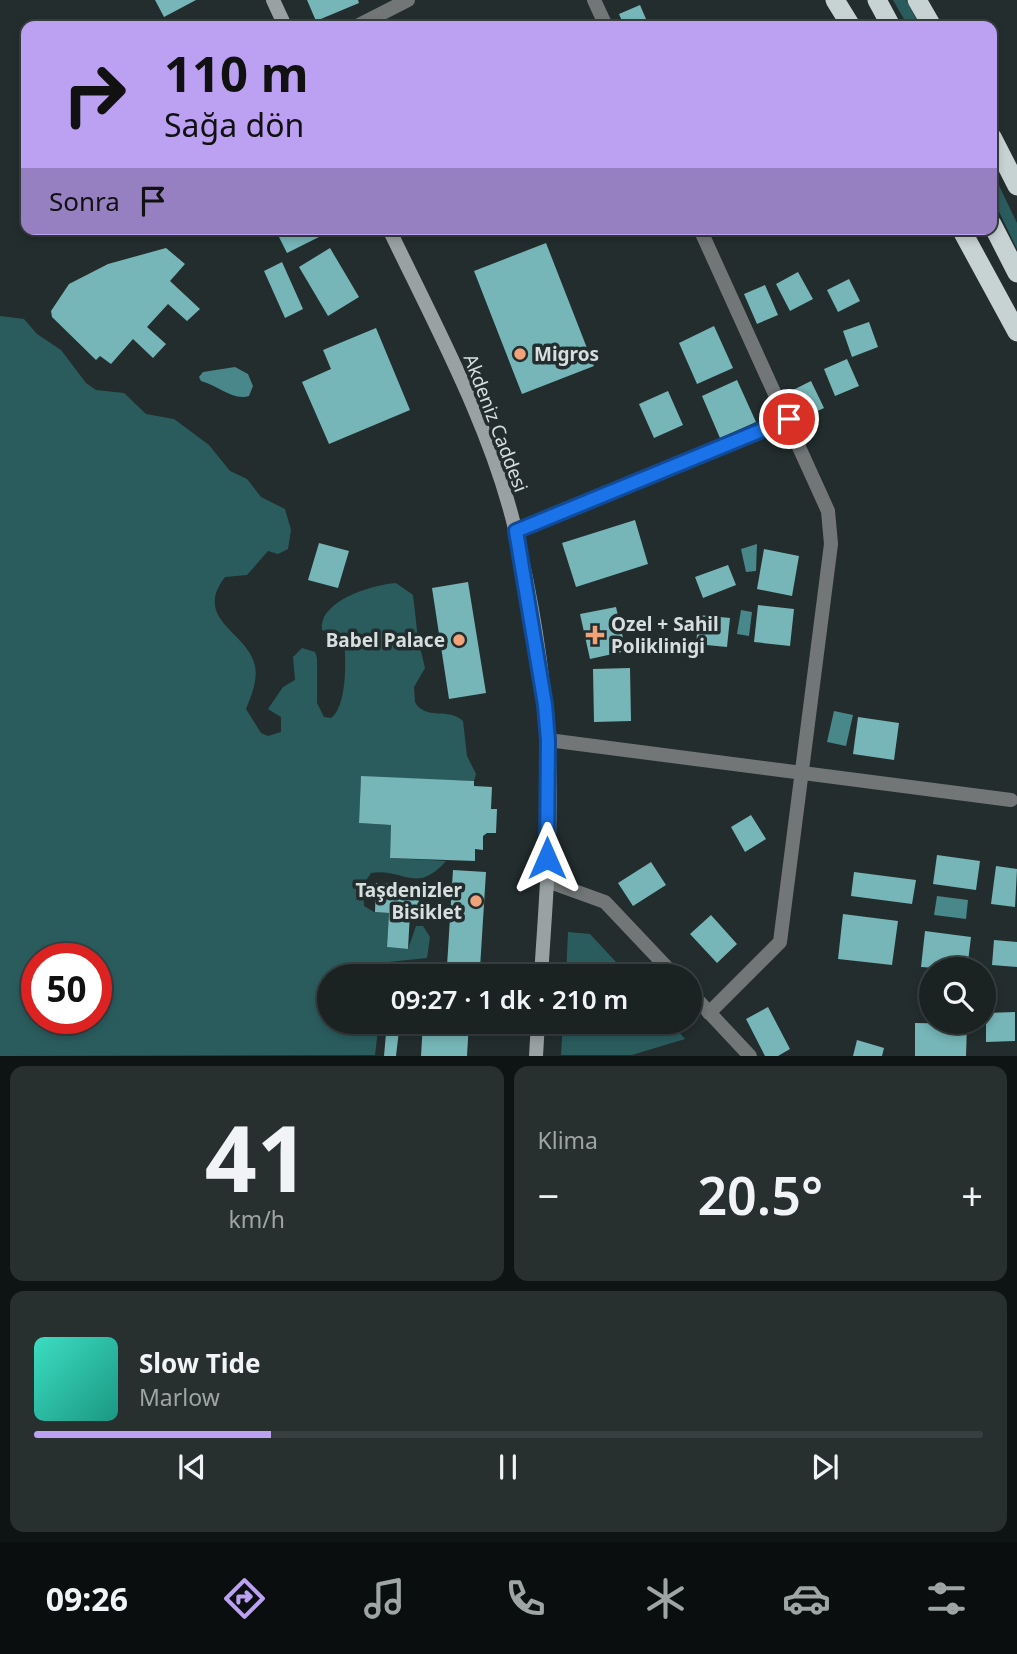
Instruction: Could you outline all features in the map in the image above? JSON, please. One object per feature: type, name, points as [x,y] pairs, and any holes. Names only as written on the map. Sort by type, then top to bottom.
[{"type":"highway","points":[[835,0],[849,21]]},
{"type":"highway","points":[[877,0],[888,21]]},
{"type":"highway","points":[[917,0],[931,21]]},
{"type":"highway","points":[[926,0],[932,21]]},
{"type":"highway","points":[[997,147],[1017,187]]},
{"type":"highway","points":[[997,234],[1017,273]]},
{"type":"highway","points":[[964,235],[1017,331]]},
{"type":"main road","points":[[273,0],[283,21]]},
{"type":"main road","name":"Akdeniz Caddesi","points":[[392,235],[462,381],[516,531],[534,631],[548,740],[547,881],[542,964]]},
{"type":"main road","points":[[536,1055],[537,1034]]},
{"type":"street","points":[[367,21],[408,0]]},
{"type":"street","points":[[594,0],[604,21]]},
{"type":"street","points":[[704,235],[789,419],[828,511],[831,544],[780,942],[709,1013]]},
{"type":"street","points":[[516,531],[789,419]]},
{"type":"street","points":[[548,740],[1011,800]]},
{"type":"street","points":[[547,881],[606,902],[664,964]]},
{"type":"street","points":[[702,1005],[750,1055]]},
{"type":"shaded area","points":[[893,0],[906,0],[917,21],[905,21]]},
{"type":"shaded area","points":[[997,181],[1017,223],[1017,249],[997,207]]},
{"type":"shaded area","points":[[0,316],[24,319],[37,334],[61,350],[86,383],[96,390],[124,393],[146,414],[174,419],[209,445],[230,471],[247,479],[261,497],[285,509],[291,530],[288,549],[278,554],[268,551],[247,575],[225,577],[217,592],[215,604],[218,615],[243,644],[255,666],[255,682],[246,709],[261,733],[268,736],[281,732],[281,717],[268,709],[283,687],[295,680],[293,657],[302,648],[315,652],[317,658],[317,703],[324,717],[331,718],[336,712],[343,693],[344,645],[343,637],[322,630],[323,619],[329,610],[349,596],[396,583],[413,595],[418,639],[425,668],[414,687],[415,702],[425,711],[451,715],[463,721],[467,756],[476,774],[474,781],[361,777],[359,823],[391,825],[390,858],[446,861],[426,877],[410,878],[382,872],[371,873],[363,885],[364,906],[374,912],[389,913],[387,947],[408,949],[416,926],[423,926],[430,937],[427,958],[379,964],[317,964],[317,1034],[378,1034],[375,1055],[0,1056]]},
{"type":"shaded area","points":[[235,367],[248,374],[253,386],[249,396],[231,395],[201,381],[199,377],[203,372]]},
{"type":"shaded area","points":[[757,544],[756,571],[746,572],[741,549]]},
{"type":"shaded area","points":[[741,610],[752,612],[749,636],[737,634]]},
{"type":"shaded area","points":[[834,711],[853,715],[846,746],[827,742]]},
{"type":"shaded area","points":[[937,896],[968,900],[966,919],[934,915]]},
{"type":"shaded area","points":[[568,932],[590,934],[618,964],[567,964]]},
{"type":"shaded area","points":[[562,1034],[681,1034],[685,1039],[632,1055],[561,1055]]},
{"type":"building","points":[[155,0],[196,0],[164,17]]},
{"type":"building","points":[[307,0],[358,0],[359,3],[316,21]]},
{"type":"building","points":[[640,5],[647,21],[622,21],[619,14]]},
{"type":"building","points":[[278,235],[318,235],[319,237],[287,253]]},
{"type":"building","points":[[546,243],[594,366],[522,394],[474,271]]},
{"type":"building","points":[[166,248],[185,264],[170,281],[200,309],[187,321],[168,304],[147,327],[166,344],[153,358],[133,339],[111,364],[100,356],[96,360],[52,317],[51,311],[69,284],[108,264]]},
{"type":"building","points":[[330,248],[359,297],[328,316],[299,267]]},
{"type":"building","points":[[282,262],[303,309],[285,318],[264,271]]},
{"type":"building","points":[[798,272],[813,299],[790,311],[776,284]]},
{"type":"building","points":[[849,279],[860,301],[838,312],[827,290]]},
{"type":"building","points":[[765,285],[778,315],[757,324],[744,294]]},
{"type":"building","points":[[869,322],[878,347],[852,357],[843,331]]},
{"type":"building","points":[[714,326],[733,368],[697,384],[679,343]]},
{"type":"building","points":[[376,328],[410,410],[329,444],[302,382],[331,369],[323,350]]},
{"type":"building","points":[[847,359],[859,386],[835,396],[824,369]]},
{"type":"building","points":[[737,380],[756,422],[720,438],[702,396]]},
{"type":"building","points":[[811,381],[824,408],[803,418],[791,391]]},
{"type":"building","points":[[668,391],[683,425],[654,438],[639,404]]},
{"type":"building","points":[[635,520],[648,564],[576,587],[562,543]]},
{"type":"building","points":[[319,543],[349,551],[338,588],[308,580]]},
{"type":"building","points":[[764,549],[799,556],[792,596],[757,589]]},
{"type":"building","points":[[728,565],[736,585],[703,598],[695,577]]},
{"type":"building","name":"Babel Palace","points":[[468,582],[486,693],[449,699],[432,588]]},
{"type":"building","points":[[758,605],[794,609],[790,646],[754,642]]},
{"type":"building","points":[[616,607],[626,651],[590,659],[580,614]]},
{"type":"building","points":[[699,615],[730,618],[727,647],[696,644]]},
{"type":"building","points":[[630,668],[631,721],[594,722],[593,669]]},
{"type":"building","points":[[858,717],[899,723],[894,760],[853,754]]},
{"type":"building","points":[[361,776],[474,781],[474,786],[492,787],[491,809],[497,809],[496,833],[483,836],[483,850],[475,849],[475,861],[390,858],[391,825],[359,823]]},
{"type":"building","points":[[751,815],[766,839],[745,852],[731,827]]},
{"type":"building","points":[[937,855],[980,861],[976,890],[933,884]]},
{"type":"building","points":[[651,862],[666,885],[633,906],[618,883]]},
{"type":"building","points":[[996,866],[1017,869],[1015,907],[991,904]]},
{"type":"building","points":[[453,870],[486,872],[480,964],[447,964]]},
{"type":"building","points":[[854,872],[916,880],[912,904],[851,896]]},
{"type":"building","points":[[376,883],[420,885],[418,913],[410,913],[408,949],[387,947],[389,913],[375,912]]},
{"type":"building","points":[[843,914],[898,921],[892,965],[838,959]]},
{"type":"building","points":[[711,915],[737,944],[717,963],[690,934]]},
{"type":"building","points":[[925,931],[971,937],[969,957],[922,957]]},
{"type":"building","points":[[994,940],[1017,942],[1017,967],[996,965],[996,957],[993,957]]},
{"type":"building","points":[[768,1007],[790,1049],[778,1056],[765,1056],[746,1019]]},
{"type":"building","points":[[1015,1012],[1015,1041],[986,1042],[986,1034],[996,1034],[996,1013]]},
{"type":"building","points":[[915,1023],[919,1023],[919,1034],[967,1034],[966,1056],[915,1056]]},
{"type":"building","points":[[386,1034],[399,1034],[396,1056],[384,1056]]},
{"type":"building","points":[[422,1034],[468,1034],[467,1056],[421,1056]]},
{"type":"building","points":[[857,1040],[884,1048],[882,1056],[853,1056]]},
{"type":"place","name":"Migros","points":[[520,354]]},
{"type":"place","name":"Ozel + Sahil Poliklinigi","points":[[595,635]]},
{"type":"place","name":"Babel Palace","points":[[459,640]]},
{"type":"place","name":"Taşdenizler Bisiklet","points":[[476,901]]},
{"type":"route","points":[[547,858],[548,740],[545,705],[516,531],[789,419]]}]
